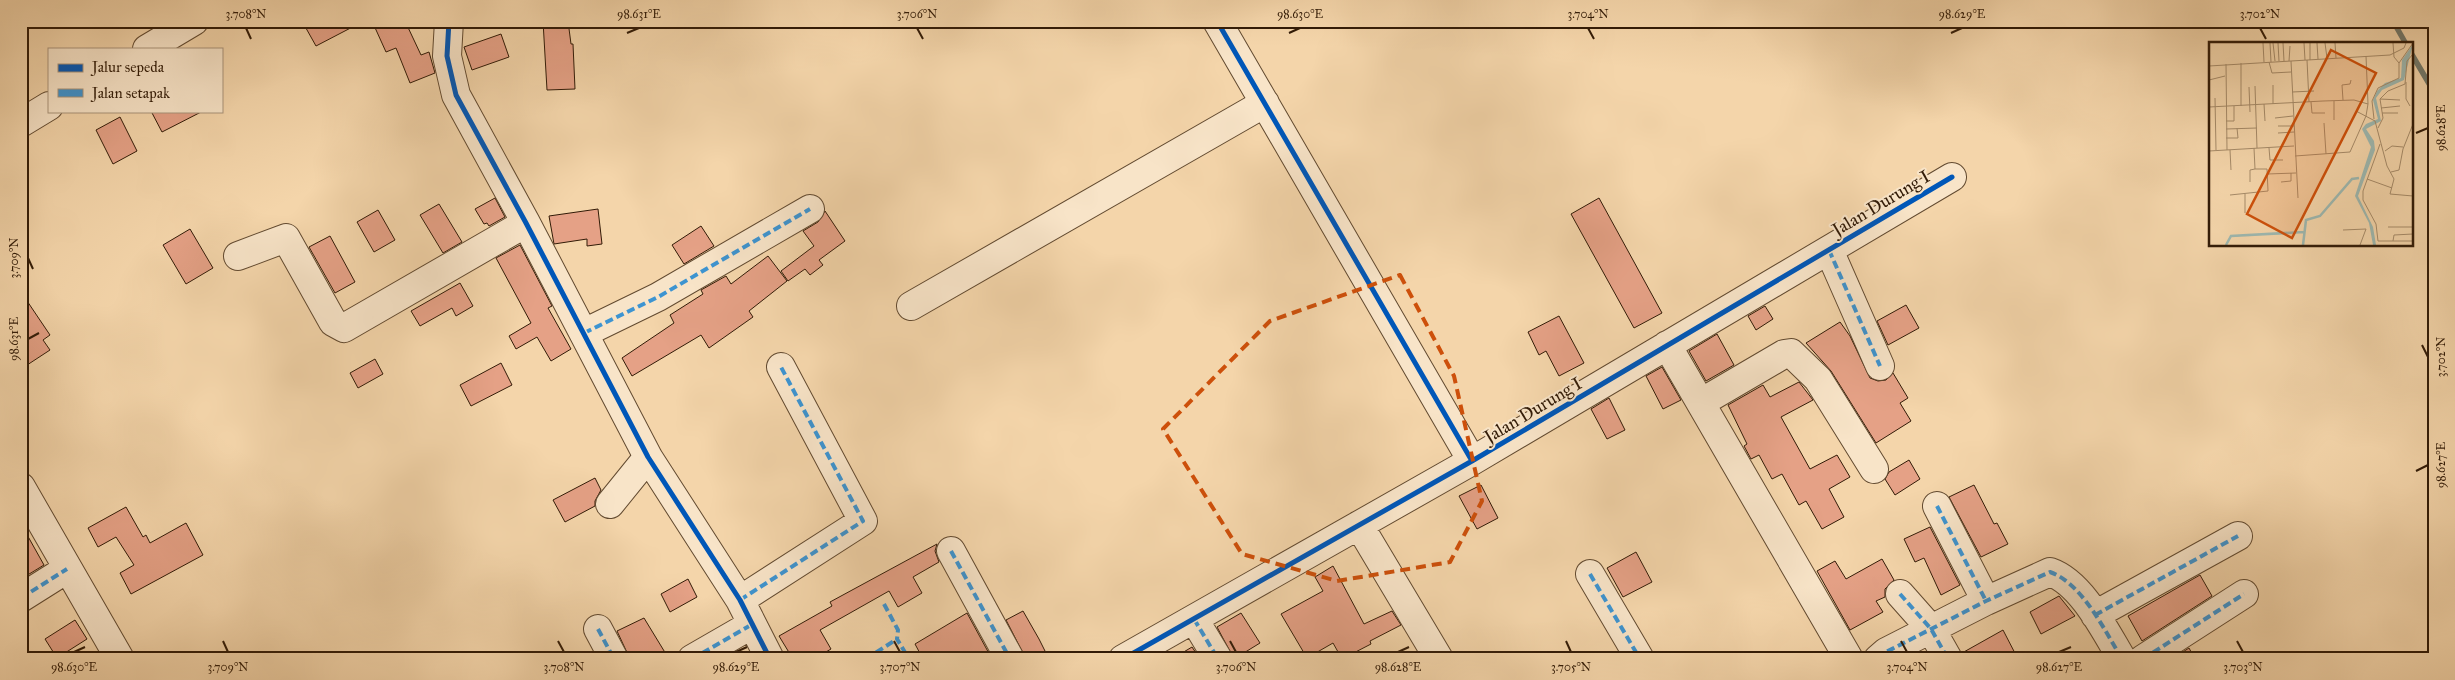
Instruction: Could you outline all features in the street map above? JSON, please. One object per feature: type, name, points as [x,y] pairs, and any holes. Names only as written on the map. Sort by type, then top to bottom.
[{"type":"street","points":[[149,48],[194,21]]},
{"type":"street","points":[[449,21],[447,56],[456,95],[526,223],[648,457],[740,600],[751,625],[770,659]]},
{"type":"street","points":[[1218,21],[1472,461]]},
{"type":"street","points":[[911,306],[1265,103]]},
{"type":"street","points":[[21,123],[48,107]]},
{"type":"street","name":"Jalan Durung I","points":[[1125,658],[1472,461],[1952,177]]},
{"type":"street","points":[[584,333],[658,297],[810,209]]},
{"type":"street","points":[[238,256],[286,238],[332,322],[344,328],[526,223]]},
{"type":"street","points":[[1829,250],[1880,366]]},
{"type":"street","points":[[1666,346],[1702,402],[1849,659]]},
{"type":"street","points":[[1702,402],[1784,354],[1791,353],[1818,379],[1874,469]]},
{"type":"street","points":[[740,600],[863,521],[781,367]]},
{"type":"street","points":[[610,504],[648,457]]},
{"type":"street","points":[[21,487],[120,659]]},
{"type":"street","points":[[1937,506],[1986,601]]},
{"type":"street","points":[[1359,525],[1439,659]]},
{"type":"street","points":[[2095,615],[2238,536]]},
{"type":"street","points":[[951,551],[1010,659]]},
{"type":"street","points":[[21,598],[67,569]]},
{"type":"street","points":[[1884,656],[1986,601],[2050,572],[2069,582],[2095,615],[2122,659]]},
{"type":"street","points":[[1590,574],[1640,659]]},
{"type":"street","points":[[1900,594],[1931,629],[1948,659]]},
{"type":"street","points":[[2143,659],[2244,594]]},
{"type":"street","points":[[1194,619],[1218,659]]},
{"type":"street","points":[[692,659],[751,625]]},
{"type":"street","points":[[598,629],[614,659]]},
{"type":"highlighted area","points":[[1400,275],[1454,376],[1482,501],[1450,562],[1337,581],[1242,554],[1163,429],[1270,321]]},
{"type":"building","points":[[302,21],[364,21],[316,46]]},
{"type":"building","points":[[372,21],[405,21],[421,55],[429,52],[435,73],[410,83],[396,48],[386,52]]},
{"type":"building","points":[[543,21],[568,21],[571,44],[573,44],[575,89],[547,90]]},
{"type":"building","points":[[501,34],[509,57],[472,70],[464,47]]},
{"type":"building","points":[[152,112],[201,112],[162,132]]},
{"type":"building","points":[[120,117],[137,151],[113,164],[96,130]]},
{"type":"building","points":[[495,198],[505,217],[489,226],[487,223],[484,224],[475,209]]},
{"type":"building","points":[[1599,198],[1662,313],[1634,328],[1571,214]]},
{"type":"building","points":[[439,204],[462,242],[443,253],[420,215]]},
{"type":"building","points":[[598,209],[602,244],[587,246],[587,239],[554,244],[549,216]]},
{"type":"building","points":[[378,210],[395,240],[374,252],[357,222]]},
{"type":"building","points":[[825,211],[845,241],[819,260],[823,265],[810,275],[805,269],[788,281],[781,271],[814,246],[803,231],[818,222]]},
{"type":"building","points":[[701,226],[714,246],[684,264],[672,245]]},
{"type":"building","points":[[190,229],[213,268],[186,284],[163,245]]},
{"type":"building","points":[[330,236],[355,282],[335,293],[309,247]]},
{"type":"building","points":[[520,245],[552,306],[548,308],[571,349],[551,361],[537,337],[516,349],[509,336],[531,323],[496,258]]},
{"type":"building","points":[[768,256],[787,281],[749,311],[753,317],[709,348],[701,335],[632,376],[622,358],[674,323],[670,315],[703,294],[701,290],[726,276],[731,284]]},
{"type":"building","points":[[460,283],[473,306],[456,316],[452,308],[420,326],[411,311]]},
{"type":"building","points":[[21,292],[50,335],[43,340],[50,350],[21,369]]},
{"type":"building","points":[[1906,305],[1919,328],[1888,345],[1877,321]]},
{"type":"building","points":[[1765,306],[1773,319],[1756,330],[1748,316]]},
{"type":"building","points":[[1559,316],[1584,363],[1559,376],[1546,351],[1539,355],[1528,332]]},
{"type":"building","points":[[1840,322],[1850,336],[1870,378],[1878,381],[1886,380],[1893,373],[1908,398],[1900,403],[1911,421],[1876,443],[1831,371],[1806,343]]},
{"type":"building","points":[[1717,334],[1734,365],[1706,381],[1689,351]]},
{"type":"building","points":[[375,359],[383,374],[358,388],[350,373]]},
{"type":"building","points":[[501,363],[512,385],[471,406],[460,385]]},
{"type":"building","points":[[1662,367],[1681,400],[1663,409],[1646,376]]},
{"type":"building","points":[[1799,382],[1813,400],[1781,417],[1810,469],[1837,455],[1850,477],[1829,489],[1844,517],[1822,529],[1806,501],[1799,505],[1782,474],[1772,479],[1759,455],[1751,459],[1744,446],[1747,444],[1728,405],[1763,385],[1770,397]]},
{"type":"building","points":[[1609,398],[1625,430],[1607,439],[1591,409]]},
{"type":"building","points":[[1909,460],[1920,479],[1895,495],[1885,479],[1889,472]]},
{"type":"building","points":[[595,478],[601,490],[595,501],[595,506],[565,522],[553,500]]},
{"type":"building","points":[[1481,485],[1498,518],[1477,529],[1459,496]]},
{"type":"building","points":[[1974,485],[1994,524],[1997,523],[2008,544],[1981,557],[1949,497]]},
{"type":"building","points":[[126,507],[143,537],[146,535],[150,543],[186,523],[203,555],[131,594],[120,573],[134,565],[116,537],[98,547],[88,528]]},
{"type":"building","points":[[21,524],[44,565],[21,579]]},
{"type":"building","points":[[1930,527],[1960,585],[1941,595],[1924,558],[1915,562],[1904,539]]},
{"type":"building","points":[[937,544],[935,551],[939,562],[913,577],[922,593],[898,607],[889,591],[820,630],[831,649],[814,659],[793,659],[779,636],[832,606],[830,602]]},
{"type":"building","points":[[1636,552],[1652,582],[1623,597],[1607,568]]},
{"type":"building","points":[[1882,559],[1894,580],[1885,589],[1885,597],[1876,601],[1883,612],[1850,630],[1817,571],[1835,561],[1846,579]]},
{"type":"building","points":[[1333,566],[1364,624],[1392,611],[1401,625],[1370,641],[1371,644],[1342,659],[1333,643],[1307,658],[1281,614],[1323,591],[1315,577]]},
{"type":"building","points":[[2200,575],[2212,596],[2142,641],[2128,616]]},
{"type":"building","points":[[688,579],[697,597],[670,612],[661,594]]},
{"type":"building","points":[[2059,596],[2075,616],[2041,634],[2030,612]]},
{"type":"building","points":[[1023,611],[1049,659],[1026,659],[1006,620]]},
{"type":"building","points":[[967,613],[992,659],[923,659],[915,644]]},
{"type":"building","points":[[1241,613],[1260,643],[1234,659],[1217,627]]},
{"type":"building","points":[[644,618],[669,659],[630,659],[617,631]]},
{"type":"building","points":[[75,620],[87,639],[57,658],[45,639]]},
{"type":"building","points":[[2003,630],[2018,659],[1964,659],[1962,653]]},
{"type":"building","points":[[1192,647],[1200,659],[1172,659]]},
{"type":"building","points":[[2189,648],[2195,659],[2172,659]]},
{"type":"waterway","points":[[2393,21],[2405,42]]},
{"type":"waterway","points":[[2412,55],[2434,92]]},
{"type":"marked path","points":[[584,333],[658,297],[810,209]]},
{"type":"marked path","points":[[1829,250],[1880,366]]},
{"type":"marked path","points":[[740,600],[863,521],[781,367]]},
{"type":"marked path","points":[[1937,506],[1986,601]]},
{"type":"marked path","points":[[2095,615],[2238,536]]},
{"type":"marked path","points":[[951,551],[1010,659]]},
{"type":"marked path","points":[[21,598],[67,569]]},
{"type":"marked path","points":[[1878,659],[1886,652],[1986,601],[2050,572],[2072,586],[2092,609],[2122,659]]},
{"type":"marked path","points":[[1590,574],[1640,659]]},
{"type":"marked path","points":[[1900,594],[1931,629],[1948,659]]},
{"type":"marked path","points":[[2143,659],[2244,594]]},
{"type":"marked path","points":[[884,604],[898,630],[897,639],[909,659]]},
{"type":"marked path","points":[[1194,619],[1218,659]]},
{"type":"marked path","points":[[692,659],[751,625]]},
{"type":"marked path","points":[[598,629],[614,659]]},
{"type":"marked path","points":[[866,659],[897,639]]},
{"type":"cycle path","points":[[449,21],[447,56],[456,95],[526,223],[648,457],[740,600],[770,659]]},
{"type":"cycle path","points":[[1217,21],[1472,461]]},
{"type":"cycle path","points":[[1123,659],[1472,461],[1952,177]]}]
